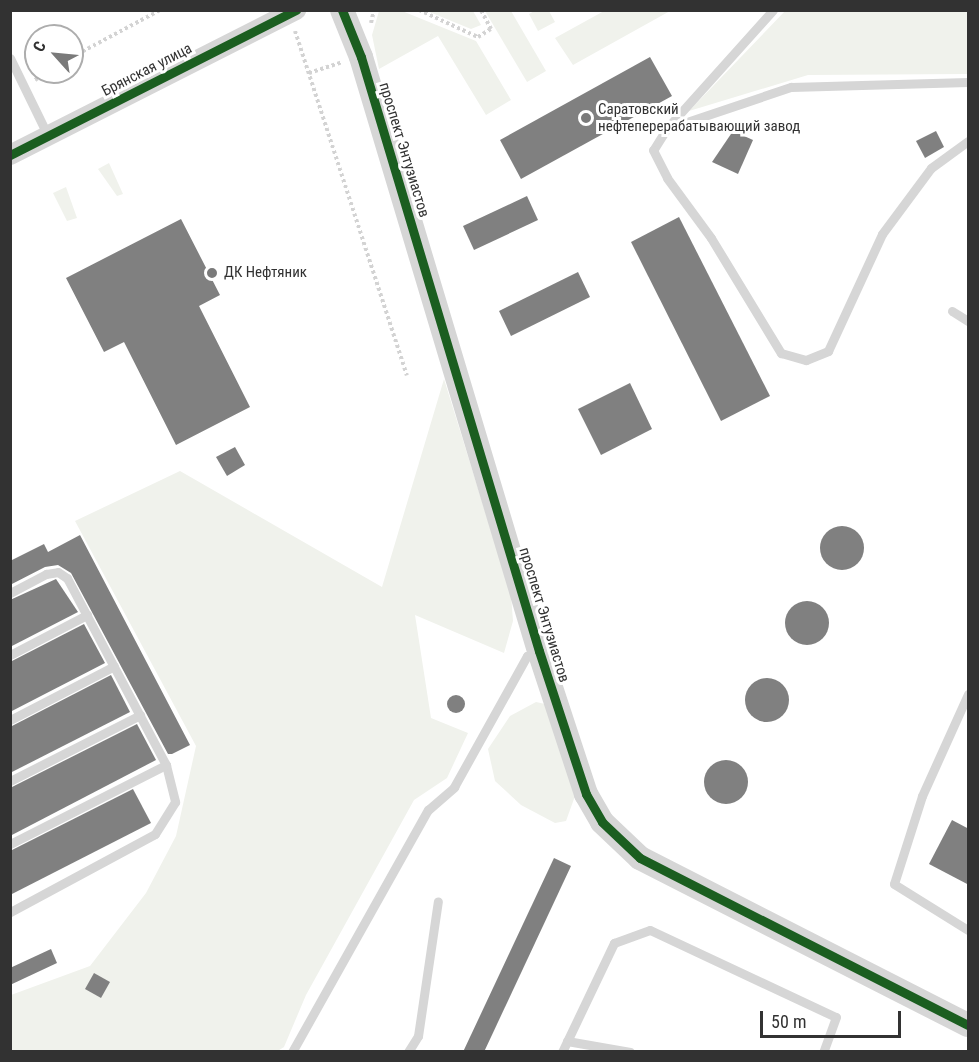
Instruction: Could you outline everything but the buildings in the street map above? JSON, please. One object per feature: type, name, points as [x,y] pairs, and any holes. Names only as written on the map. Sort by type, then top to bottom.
[{"type":"street","name":"проспект Энтузиастов","points":[[342,10],[361,57],[539,651],[586,794],[602,822],[622,845],[662,870],[969,1025]]},
{"type":"street","name":"Брянская улица","points":[[10,155],[293,12]]},
{"type":"lane","points":[[773,10],[667,128],[653,150],[666,178],[711,237],[781,353],[806,360],[828,351],[882,234],[931,168],[969,141]]},
{"type":"lane","points":[[10,58],[48,136]]},
{"type":"lane","points":[[667,128],[791,87],[969,82]]},
{"type":"lane","points":[[952,311],[969,321]]},
{"type":"lane","points":[[10,593],[58,572],[67,578],[166,765],[175,802],[155,834],[10,912]]},
{"type":"lane","points":[[10,655],[87,615]]},
{"type":"lane","points":[[292,1052],[428,810],[454,787],[527,656],[539,651]]},
{"type":"lane","points":[[10,720],[114,666]]},
{"type":"lane","points":[[969,694],[922,796],[894,884],[969,930]]},
{"type":"lane","points":[[10,781],[140,715]]},
{"type":"lane","points":[[10,844],[166,765]]},
{"type":"lane","points":[[408,1052],[418,1036],[438,901]]},
{"type":"lane","points":[[562,1052],[614,943],[650,930],[836,1017],[823,1052]]},
{"type":"lane","points":[[567,1041],[630,1052]]},
{"type":"path","points":[[84,51],[160,10]]},
{"type":"path","points":[[419,10],[478,37],[491,29],[481,10]]},
{"type":"path","points":[[293,12],[407,375]]},
{"type":"shaded area","points":[[536,10],[549,11],[555,22],[538,31],[529,14]]},
{"type":"shaded area","points":[[379,11],[402,11],[476,41],[511,100],[486,115],[438,36],[379,69],[372,35]]},
{"type":"shaded area","points":[[427,11],[473,11],[481,25],[471,29]]},
{"type":"shaded area","points":[[485,11],[511,11],[546,71],[527,82]]},
{"type":"shaded area","points":[[604,11],[670,11],[573,65],[555,38]]},
{"type":"shaded area","points":[[785,11],[968,11],[968,74],[808,75],[689,111]]},
{"type":"shaded area","points":[[109,163],[123,194],[117,196],[98,169]]},
{"type":"shaded area","points":[[66,187],[77,218],[67,221],[53,193]]},
{"type":"shaded area","points":[[444,379],[511,595],[513,621],[504,653],[415,615],[431,718],[468,733],[447,778],[414,800],[306,995],[284,1047],[276,1052],[11,1052],[11,995],[90,966],[146,893],[176,836],[196,746],[75,521],[180,471],[382,587]]},
{"type":"shaded area","points":[[536,702],[545,704],[575,796],[566,821],[555,823],[521,805],[495,781],[488,749],[510,716]]},
{"type":"cycle path","points":[[10,155],[296,10]]},
{"type":"cycle path","points":[[342,10],[361,57],[539,651],[586,794],[602,822],[640,858],[968,1025]]},
{"type":"place","name":"Саратовский нефтеперерабатывающий завод","points":[[586,118]]},
{"type":"place","name":"ДК Нефтяник","points":[[212,273]]}]
